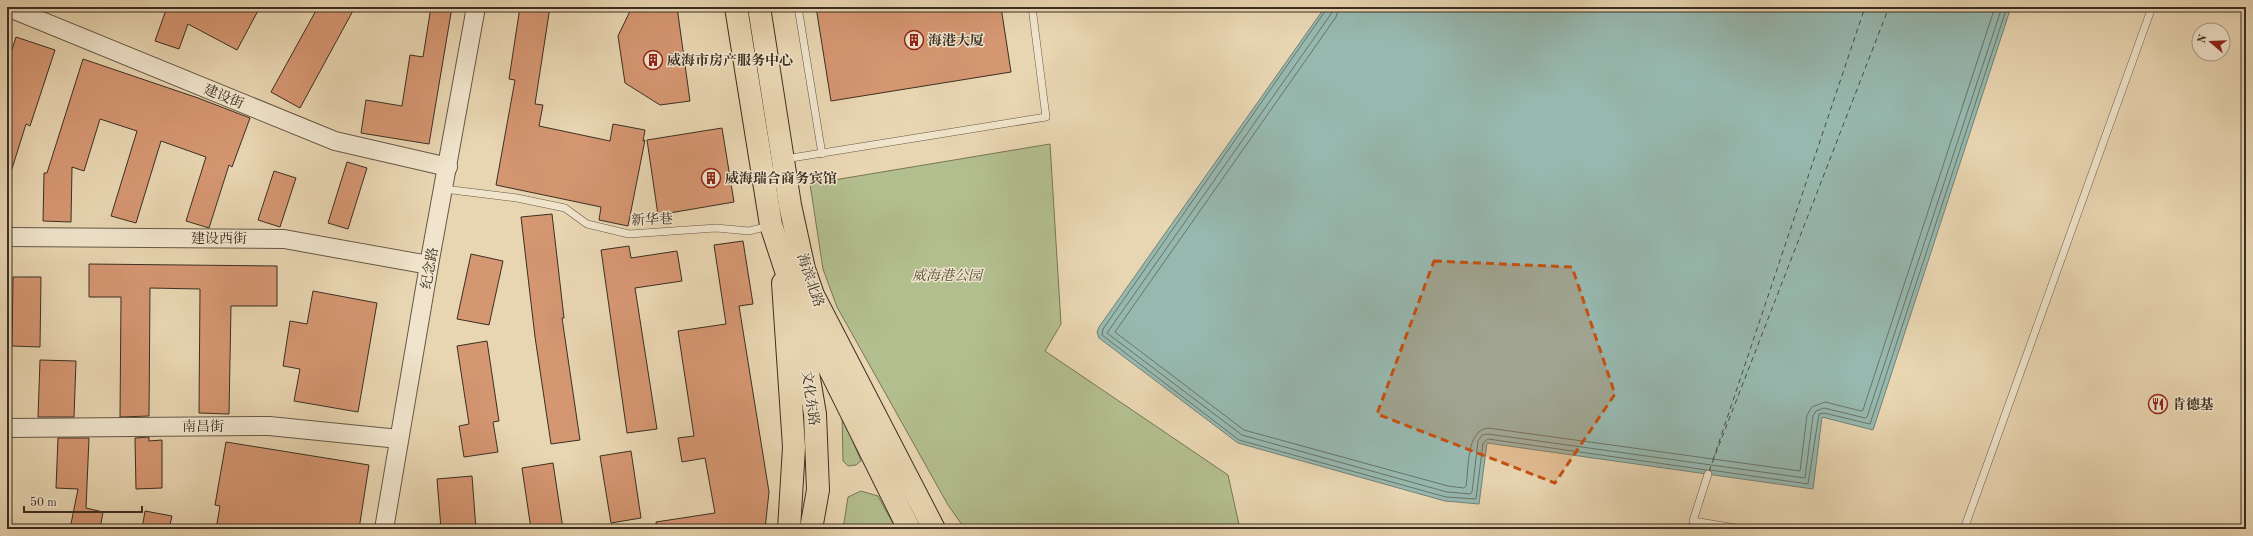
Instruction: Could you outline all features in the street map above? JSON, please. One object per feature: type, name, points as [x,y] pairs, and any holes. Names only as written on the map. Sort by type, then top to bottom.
[{"type":"main road","name":"海滨北路","points":[[736,7],[772,225],[780,253],[796,301],[909,529]]},
{"type":"main road","name":"海滨北路","points":[[759,7],[792,216],[804,269],[817,302],[934,529]]},
{"type":"main road","points":[[789,529],[794,447],[780,253],[792,216]]},
{"type":"main road","name":"文化东路","points":[[804,269],[796,301],[815,414],[818,490],[812,529]]},
{"type":"street","name":"建设街","points":[[7,7],[335,141],[448,167]]},
{"type":"street","name":"纪念路","points":[[384,529],[429,265],[476,7]]},
{"type":"street","name":"建设西街","points":[[7,237],[284,238],[429,265]]},
{"type":"street","name":"南昌街","points":[[7,428],[268,426],[399,439]]},
{"type":"lane","points":[[798,7],[822,154]]},
{"type":"lane","points":[[783,160],[1046,117],[1032,7]]},
{"type":"lane","points":[[1964,529],[2152,7]]},
{"type":"lane","name":"新华巷","points":[[444,189],[516,198],[564,208],[587,224],[629,234],[716,228],[749,231],[772,225]]},
{"type":"lane","points":[[1708,474],[1693,521],[1742,529]]},
{"type":"highlighted area","points":[[1434,261],[1572,267],[1615,394],[1555,483],[1377,414]]},
{"type":"green space","name":"威海港公园","points":[[1050,144],[1061,324],[1045,351],[1228,475],[1240,529],[965,529],[948,505],[837,307],[823,269],[810,184]]},
{"type":"green space","points":[[842,415],[861,461],[856,465],[848,466],[843,461]]},
{"type":"green space","points":[[861,491],[878,496],[896,529],[843,529],[848,497]]},
{"type":"water","points":[[1325,7],[2011,7],[1873,430],[1822,417],[1813,489],[1487,443],[1479,504],[1445,501],[1238,443],[1099,338],[1097,332],[1099,327]]},
{"type":"building","points":[[167,7],[260,7],[237,50],[188,24],[179,49],[155,41]]},
{"type":"building","points":[[318,7],[355,7],[300,108],[271,92]]},
{"type":"building","points":[[431,7],[452,7],[429,144],[361,133],[366,100],[402,106],[410,55],[423,57]]},
{"type":"building","points":[[520,7],[550,7],[535,104],[543,105],[539,126],[610,141],[613,124],[645,130],[643,141],[645,140],[628,226],[599,220],[601,207],[496,185],[515,80],[509,79]]},
{"type":"building","name":"威海市房产服务中心","points":[[632,7],[677,7],[690,101],[660,105],[625,83],[618,36]]},
{"type":"building","name":"海港大厦","points":[[816,7],[1001,7],[1011,72],[831,101]]},
{"type":"building","points":[[16,37],[55,50],[30,126],[26,124],[10,175],[7,174],[7,65]]},
{"type":"building","points":[[83,59],[198,98],[250,118],[232,167],[229,165],[209,228],[186,221],[206,157],[161,141],[136,223],[111,216],[137,131],[100,119],[84,171],[72,167],[71,222],[43,221],[44,173],[47,173]]},
{"type":"building","name":"威海瑞合商务宾馆","points":[[722,128],[734,202],[658,215],[647,140]]},
{"type":"building","points":[[347,162],[367,168],[348,229],[328,223]]},
{"type":"building","points":[[274,171],[296,178],[280,227],[258,220]]},
{"type":"building","points":[[552,214],[564,318],[562,318],[580,440],[551,444],[535,337],[521,217]]},
{"type":"building","points":[[743,241],[753,304],[739,306],[769,492],[765,529],[657,529],[656,522],[715,513],[705,458],[682,462],[678,438],[694,436],[678,331],[726,324],[714,245]]},
{"type":"building","points":[[629,246],[631,258],[677,251],[682,281],[635,288],[657,429],[627,433],[601,250]]},
{"type":"building","points":[[471,254],[503,261],[489,325],[457,319]]},
{"type":"building","points":[[89,264],[277,266],[277,306],[231,306],[229,414],[199,413],[200,289],[150,288],[149,416],[120,417],[121,297],[89,297]]},
{"type":"building","points":[[13,277],[41,277],[40,347],[12,346]]},
{"type":"building","points":[[313,291],[377,303],[358,412],[294,401],[300,369],[283,366],[290,321],[307,324]]},
{"type":"building","points":[[487,341],[499,421],[493,422],[498,452],[464,457],[459,426],[469,424],[457,346]]},
{"type":"building","points":[[40,360],[76,361],[74,417],[38,417]]},
{"type":"building","points":[[149,437],[149,441],[162,440],[162,488],[136,489],[135,438]]},
{"type":"building","points":[[58,438],[89,438],[86,508],[103,512],[100,529],[70,529],[78,489],[56,488]]},
{"type":"building","points":[[226,442],[369,465],[359,529],[216,529],[220,506],[215,505]]},
{"type":"building","points":[[631,451],[641,518],[611,523],[600,456]]},
{"type":"building","points":[[553,463],[563,529],[531,529],[522,468]]},
{"type":"building","points":[[472,476],[476,529],[441,529],[437,479]]},
{"type":"building","points":[[145,511],[172,516],[169,529],[142,529]]},
{"type":"ferry route","points":[[1713,460],[1865,7]]},
{"type":"ferry route","points":[[1709,471],[1889,7]]},
{"type":"place","name":"海港大厦","points":[[914,40]]},
{"type":"place","name":"威海市房产服务中心","points":[[653,60]]},
{"type":"place","name":"威海瑞合商务宾馆","points":[[711,178]]},
{"type":"place","name":"肯德基","points":[[2158,404]]}]
